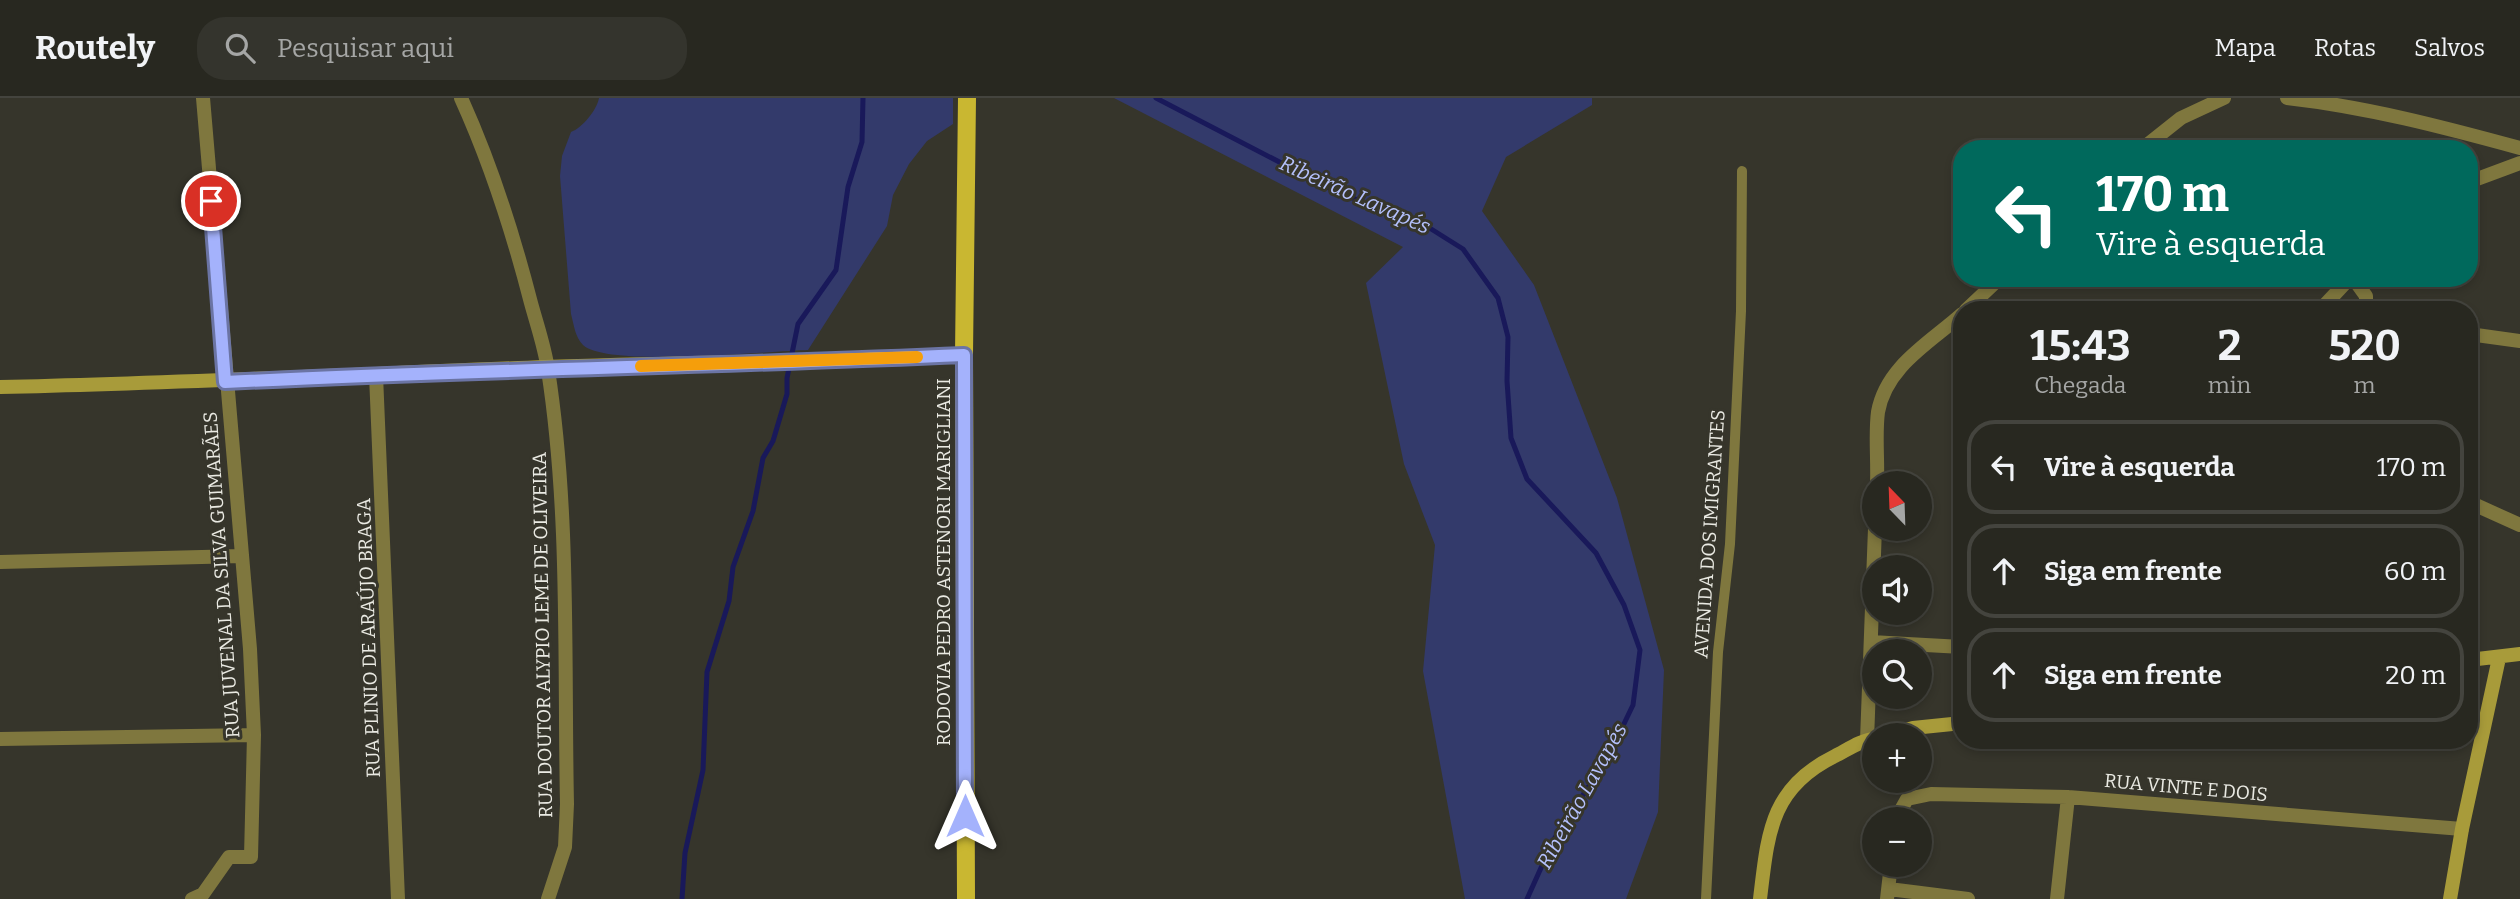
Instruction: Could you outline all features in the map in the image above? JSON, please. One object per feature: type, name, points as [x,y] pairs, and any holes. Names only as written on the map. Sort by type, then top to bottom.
[{"type":"main road","name":"RODOVIA PEDRO ASTENORI MARIGLIANI","points":[[966,899],[964,355],[967,98]]},
{"type":"street","name":"RUA JUVENAL DA SILVA GUIMARÃES","points":[[197,897],[229,857],[251,857],[254,735],[242,556],[202,98]]},
{"type":"street","name":"RUA DOUTOR ALYPIO LEME DE OLIVEIRA","points":[[461,98],[494,177],[548,367],[561,524],[567,804],[565,847],[548,899]]},
{"type":"street","points":[[2153,140],[2181,118],[2224,98]]},
{"type":"street","points":[[2287,98],[2347,106],[2434,124],[2520,148]]},
{"type":"street","points":[[2478,179],[2520,163]]},
{"type":"street","points":[[1976,301],[1990,287]]},
{"type":"street","points":[[2329,301],[2343,287]]},
{"type":"street","points":[[1877,471],[1878,414],[1893,377],[1915,352],[1953,321]]},
{"type":"street","points":[[2478,335],[2520,341]]},
{"type":"street","points":[[0,387],[225,382],[548,367],[806,363],[964,355]]},
{"type":"street","name":"RUA PLINIO DE ARAÚJO BRAGA","points":[[376,374],[398,899]]},
{"type":"street","points":[[2478,506],[2520,524]]},
{"type":"street","points":[[1871,639],[1875,541]]},
{"type":"street","points":[[0,562],[242,556]]},
{"type":"street","points":[[1932,645],[1953,647]]},
{"type":"street","points":[[2478,659],[2520,654]]},
{"type":"street","points":[[2450,899],[2462,829],[2499,658]]},
{"type":"street","points":[[1932,726],[1953,724]]},
{"type":"street","points":[[0,739],[254,735]]},
{"type":"street","points":[[1759,899],[1769,834],[1783,797],[1796,781],[1817,765],[1862,743]]},
{"type":"street","name":"RUA VINTE E DOIS","points":[[1903,807],[1907,799],[1931,794],[2068,797],[2462,829]]},
{"type":"street","points":[[2057,899],[2068,797]]},
{"type":"street","points":[[1888,894],[1968,899]]},
{"type":"lane","name":"AVENIDA DOS IMIGRANTES","points":[[1706,899],[1718,652],[1731,531],[1741,311],[1742,171]]},
{"type":"shaded area","points":[[599,98],[953,98],[953,124],[927,141],[909,164],[893,195],[887,226],[808,350],[690,356],[623,356],[598,352],[583,345],[576,335],[571,314],[560,176],[562,156],[571,132],[588,118]]},
{"type":"shaded area","points":[[1114,98],[1592,98],[1592,105],[1506,157],[1482,211],[1534,285],[1617,498],[1664,670],[1658,812],[1626,899],[1465,899],[1423,671],[1435,545],[1404,464],[1366,283],[1403,247]]},
{"type":"waterway","points":[[682,899],[685,853],[703,770],[707,672],[729,601],[733,567],[753,511],[763,458],[773,441],[787,394],[787,378],[798,324],[836,270],[848,187],[862,142],[863,98]]},
{"type":"waterway","name":"Ribeirão Lavapés","points":[[1156,98],[1341,194],[1420,222],[1463,249],[1498,298],[1508,337],[1507,381],[1511,438],[1527,479],[1596,553],[1624,605],[1640,650],[1633,705],[1608,757],[1554,839],[1527,899]]},
{"type":"slow traffic","points":[[641,366],[806,363],[917,357]]},
{"type":"route","points":[[211,201],[225,382],[548,367],[806,363],[964,355],[965,816]]}]
